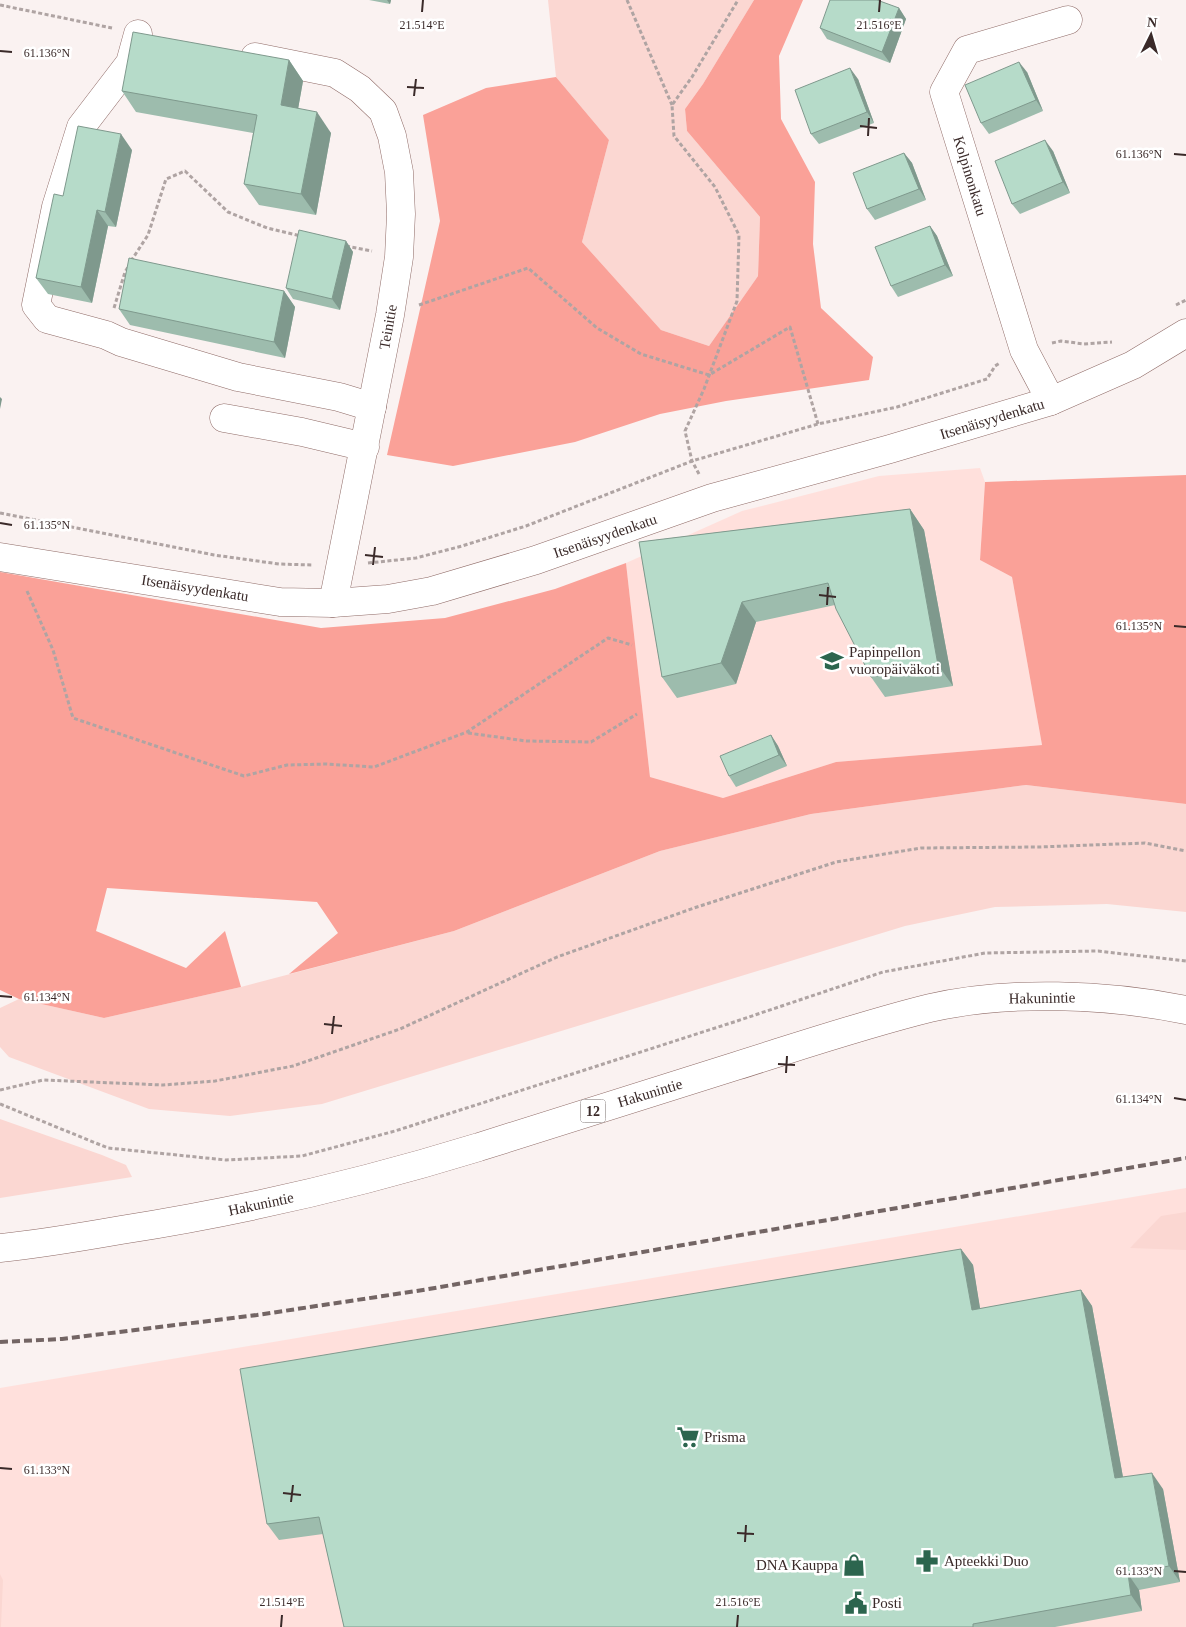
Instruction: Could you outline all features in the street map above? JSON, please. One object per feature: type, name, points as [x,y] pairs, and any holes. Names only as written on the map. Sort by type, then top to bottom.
[{"type":"main road","name":"Kolpinonkatu","points":[[1051,401],[1024,350],[944,92],[967,50],[1068,20]]},
{"type":"main road","points":[[166,39],[138,33],[130,63],[81,127],[56,207],[36,304],[47,319],[106,335],[121,342],[238,377],[338,397],[372,407]]},
{"type":"main road","name":"Teinitie","points":[[232,52],[335,73],[360,89],[383,111],[392,136],[399,172],[399,258],[365,447],[333,603]]},
{"type":"main road","name":"Itsenäisyydenkatu","points":[[0,557],[280,602],[333,603],[388,599],[432,592],[536,560],[712,498],[890,449],[1051,401],[1133,365],[1186,333]]},
{"type":"main road","points":[[224,418],[302,432],[365,447]]},
{"type":"main road","name":"Hakunintie","points":[[0,1248],[32,1245],[202,1217],[340,1187],[476,1148],[814,1042],[932,1008],[990,999],[1062,997],[1108,998],[1186,1010]]},
{"type":"path","points":[[627,0],[672,105],[674,136],[715,187],[740,235],[737,301],[685,431],[692,461],[712,498]]},
{"type":"path","points":[[672,105],[692,77],[738,0]]},
{"type":"path","points":[[0,5],[138,33]]},
{"type":"path","points":[[106,335],[125,272],[148,234],[166,180],[185,171],[228,212],[267,228],[305,237]]},
{"type":"path","points":[[342,245],[399,258]]},
{"type":"path","points":[[390,315],[528,268],[597,328],[641,354],[709,375],[790,327],[818,424]]},
{"type":"path","points":[[1170,309],[1186,300]]},
{"type":"path","points":[[0,512],[214,555],[279,564],[340,566],[416,558],[526,526],[692,461],[818,424],[897,407],[987,379],[994,366],[1024,350],[1061,341],[1084,344],[1112,342],[1120,337]]},
{"type":"path","points":[[26,589],[53,650],[72,718],[244,776],[287,765],[326,764],[374,767],[467,732],[608,638],[632,645]]},
{"type":"path","points":[[467,732],[526,741],[591,742],[637,714]]},
{"type":"path","points":[[0,1090],[43,1080],[163,1085],[216,1081],[293,1066],[400,1029],[557,957],[694,908],[836,862],[921,848],[1038,847],[1145,843],[1186,851]]},
{"type":"path","points":[[0,1104],[108,1148],[226,1160],[302,1156],[404,1128],[883,972],[984,952],[1098,951],[1186,961]]},
{"type":"shaded area","points":[[548,0],[754,0],[703,84],[685,109],[687,131],[760,217],[758,276],[709,346],[661,330],[582,242],[609,140],[556,77]]},
{"type":"shaded area","points":[[754,0],[803,0],[779,56],[781,119],[815,182],[813,244],[821,308],[873,357],[869,380],[726,401],[660,414],[575,442],[453,466],[387,455],[440,221],[423,115],[486,88],[556,77],[609,140],[582,242],[661,330],[709,346],[758,276],[760,217],[687,131],[685,109],[703,84]]},
{"type":"shaded area","name":"Papinpellon vuoropäiväkoti","points":[[980,468],[985,482],[980,560],[1012,577],[1042,745],[836,762],[723,798],[650,777],[626,563],[742,511],[879,476]]},
{"type":"shaded area","points":[[1186,475],[1186,804],[1026,785],[811,814],[660,851],[454,931],[289,974],[338,933],[317,902],[107,888],[96,931],[186,968],[225,931],[241,987],[104,1018],[19,999],[0,990],[0,572],[321,628],[445,618],[555,589],[626,563],[650,777],[723,798],[836,762],[1042,745],[1012,577],[980,560],[985,482]]},
{"type":"shaded area","points":[[1026,785],[1186,804],[1186,912],[1107,904],[995,907],[905,926],[322,1104],[230,1116],[149,1109],[9,1057],[0,1047],[0,1008],[19,999],[104,1018],[241,987],[454,931],[660,851],[811,814]]},
{"type":"shaded area","points":[[0,1119],[126,1165],[132,1177],[0,1198]]},
{"type":"shaded area","name":"Prisma","points":[[1186,1188],[1186,1627],[0,1627],[0,1388]]},
{"type":"shaded area","points":[[1186,1212],[1186,1250],[1130,1248],[1161,1216]]},
{"type":"shaded area","points":[[0,1574],[3,1580],[1,1627],[0,1627]]},
{"type":"building","points":[[830,0],[877,0],[899,8],[882,52],[820,28]]},
{"type":"building","points":[[133,32],[289,60],[281,105],[317,112],[301,194],[244,184],[257,115],[122,91]]},
{"type":"building","points":[[1019,62],[1036,100],[981,123],[965,85]]},
{"type":"building","points":[[850,68],[867,112],[811,134],[795,90]]},
{"type":"building","points":[[78,126],[121,134],[105,212],[97,210],[81,287],[36,278],[54,194],[63,196]]},
{"type":"building","points":[[1045,140],[1063,182],[1012,204],[995,161]]},
{"type":"building","points":[[904,153],[919,189],[867,209],[853,173]]},
{"type":"building","points":[[930,226],[945,265],[891,286],[875,247]]},
{"type":"building","points":[[299,230],[346,241],[332,299],[286,288]]},
{"type":"building","points":[[129,258],[284,291],[274,342],[119,309]]},
{"type":"building","points":[[910,509],[938,665],[871,677],[836,609],[828,583],[742,602],[721,663],[662,677],[639,542]]},
{"type":"building","points":[[771,735],[779,755],[729,776],[720,756]]},
{"type":"building","name":"Prisma","points":[[961,1249],[972,1310],[1081,1290],[1115,1478],[1152,1473],[1169,1566],[1128,1574],[1131,1595],[973,1624],[973,1627],[344,1627],[319,1517],[267,1524],[240,1369]]},
{"type":"railway","points":[[0,1342],[62,1339],[257,1315],[423,1290],[1186,1158]]},
{"type":"place","name":"Papinpellon vuoropäiväkoti","points":[[832,661]]},
{"type":"place","name":"Prisma","points":[[688,1437]]},
{"type":"place","name":"Apteekki Duo","points":[[927,1561]]},
{"type":"place","name":"DNA Kauppa","points":[[854,1565]]},
{"type":"place","name":"Posti","points":[[856,1603]]}]
